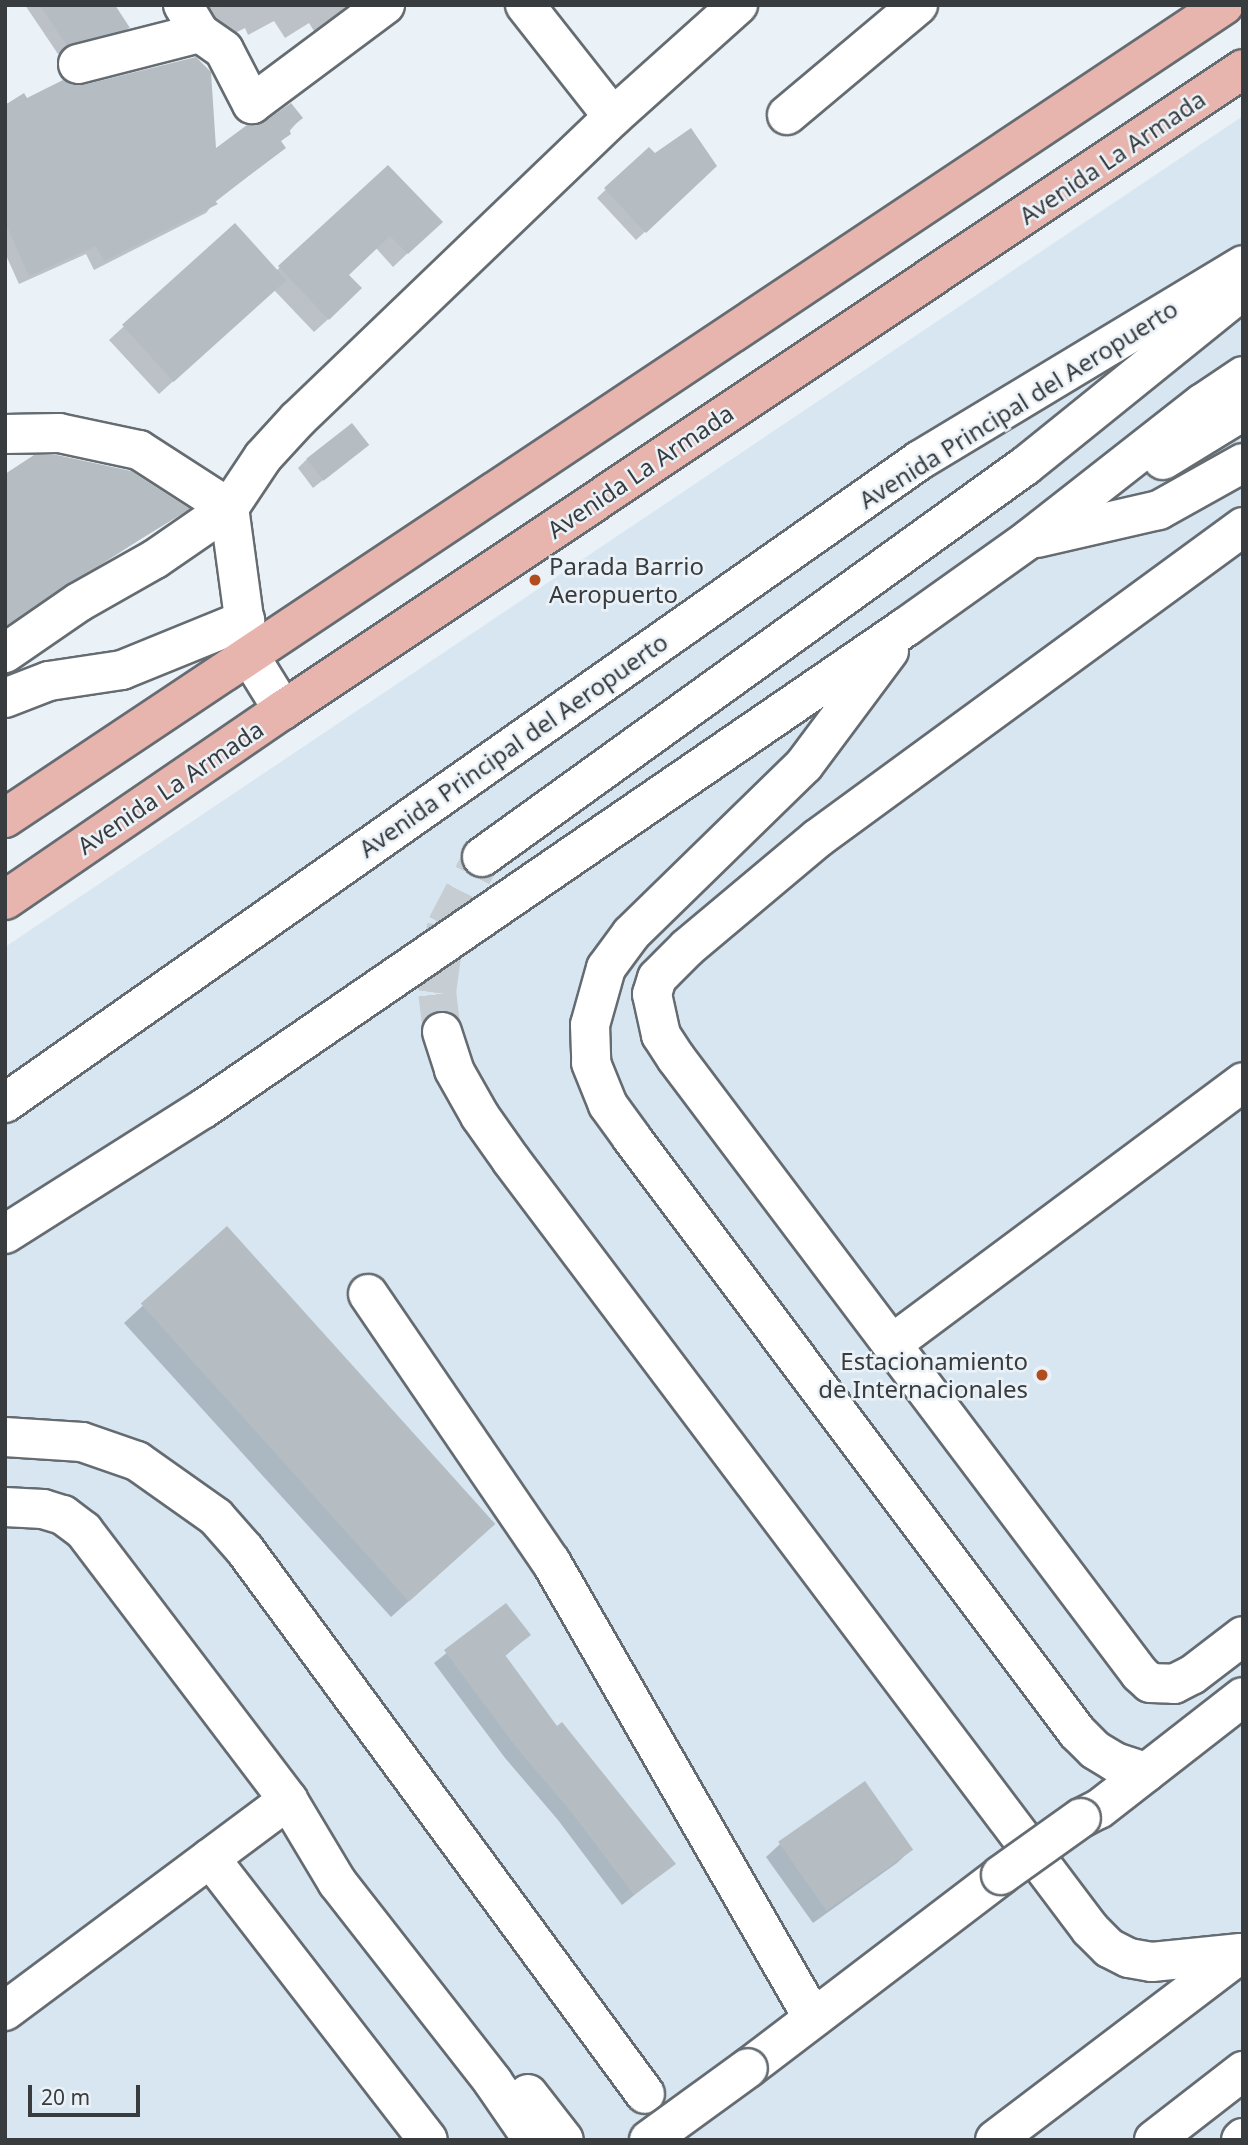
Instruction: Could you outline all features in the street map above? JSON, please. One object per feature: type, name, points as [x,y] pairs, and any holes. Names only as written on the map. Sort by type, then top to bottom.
[{"type":"main road","points":[[5,818],[247,638],[1224,5]]},
{"type":"main road","name":"Avenida La Armada","points":[[5,900],[283,710],[1243,69]]},
{"type":"street","points":[[78,64],[191,19],[224,50],[252,104],[385,5]]},
{"type":"street","points":[[525,5],[613,117]]},
{"type":"street","points":[[5,653],[79,602],[155,559],[229,508],[262,457],[298,419],[613,117],[738,5]]},
{"type":"street","points":[[787,115],[918,5]]},
{"type":"street","name":"Avenida Principal del Aeropuerto","points":[[5,1103],[920,460],[1243,265]]},
{"type":"street","points":[[482,857],[557,800],[1025,466],[1243,290]]},
{"type":"street","points":[[1028,540],[1243,352]]},
{"type":"street","points":[[5,1234],[214,1101],[906,627],[1028,540],[1203,403],[1243,376]]},
{"type":"street","points":[[1028,540],[1243,411]]},
{"type":"street","points":[[5,434],[59,433],[139,450],[229,508],[247,638],[283,710]]},
{"type":"street","points":[[1028,540],[1243,435]]},
{"type":"street","points":[[1028,540],[1159,510],[1243,463]]},
{"type":"street","points":[[1243,527],[818,838],[687,948],[657,978],[652,994],[654,1013],[668,1047],[1140,1674],[1150,1683],[1174,1684],[1192,1675],[1243,1636]]},
{"type":"street","points":[[906,627],[804,765],[631,934],[606,968],[590,1025],[591,1063],[608,1105],[631,1137],[1077,1732],[1095,1750],[1115,1762],[1146,1772]]},
{"type":"street","points":[[5,698],[49,681],[122,670],[247,638]]},
{"type":"street","points":[[442,1032],[454,1070],[511,1160],[1090,1929],[1109,1948],[1140,1960],[1175,1962],[1199,1955],[1242,1952]]},
{"type":"street","points":[[892,1344],[1243,1082]]},
{"type":"street","points":[[368,1294],[551,1562],[813,2018]]},
{"type":"street","points":[[5,1437],[82,1442],[137,1461],[216,1517],[245,1550],[645,2094]]},
{"type":"street","points":[[5,1507],[43,1509],[63,1515],[84,1531],[288,1800],[352,1869],[426,1956],[564,2140]]},
{"type":"street","points":[[649,2140],[1001,1875],[1081,1818],[1099,1809],[1243,1697]]},
{"type":"street","points":[[5,2011],[288,1800]]},
{"type":"street","points":[[288,1800],[342,1889],[493,2082],[533,2140]]},
{"type":"street","points":[[210,1858],[428,2140]]},
{"type":"street","points":[[995,2140],[1242,1952]]},
{"type":"street","points":[[1154,2140],[1243,2071]]},
{"type":"shaded area","points":[[1243,116],[1243,2140],[5,2140],[5,947]]},
{"type":"building","points":[[40,5],[115,5],[130,28],[67,46]]},
{"type":"building","points":[[196,57],[211,72],[216,148],[247,125],[264,122],[291,103],[303,118],[289,129],[291,134],[281,141],[286,148],[215,201],[218,204],[104,261],[96,246],[29,276],[5,222],[5,105],[24,93],[27,98],[63,80],[73,85],[83,85]]},
{"type":"building","points":[[691,128],[717,166],[646,233],[604,188],[649,147],[655,153]]},
{"type":"building","points":[[388,165],[443,222],[408,254],[390,236],[349,275],[362,288],[329,320],[278,266]]},
{"type":"building","points":[[235,223],[287,280],[174,382],[122,325]]},
{"type":"building","points":[[352,423],[369,445],[324,481],[306,459]]},
{"type":"building","points":[[34,455],[57,455],[131,471],[190,509],[67,584],[5,626],[5,474]]},
{"type":"building","points":[[227,1226],[495,1524],[409,1602],[141,1304]]},
{"type":"building","points":[[506,1603],[531,1635],[505,1655],[557,1726],[562,1722],[676,1864],[634,1895],[569,1809],[516,1747],[444,1650]]},
{"type":"building","points":[[865,1781],[913,1850],[826,1911],[778,1842]]},
{"type":"tunnel","points":[[442,1032],[437,993],[446,926],[482,857]]},
{"type":"place","name":"Parada Barrio Aeropuerto","points":[[535,580]]},
{"type":"place","name":"Estacionamiento de Internacionales","points":[[1042,1375]]}]
